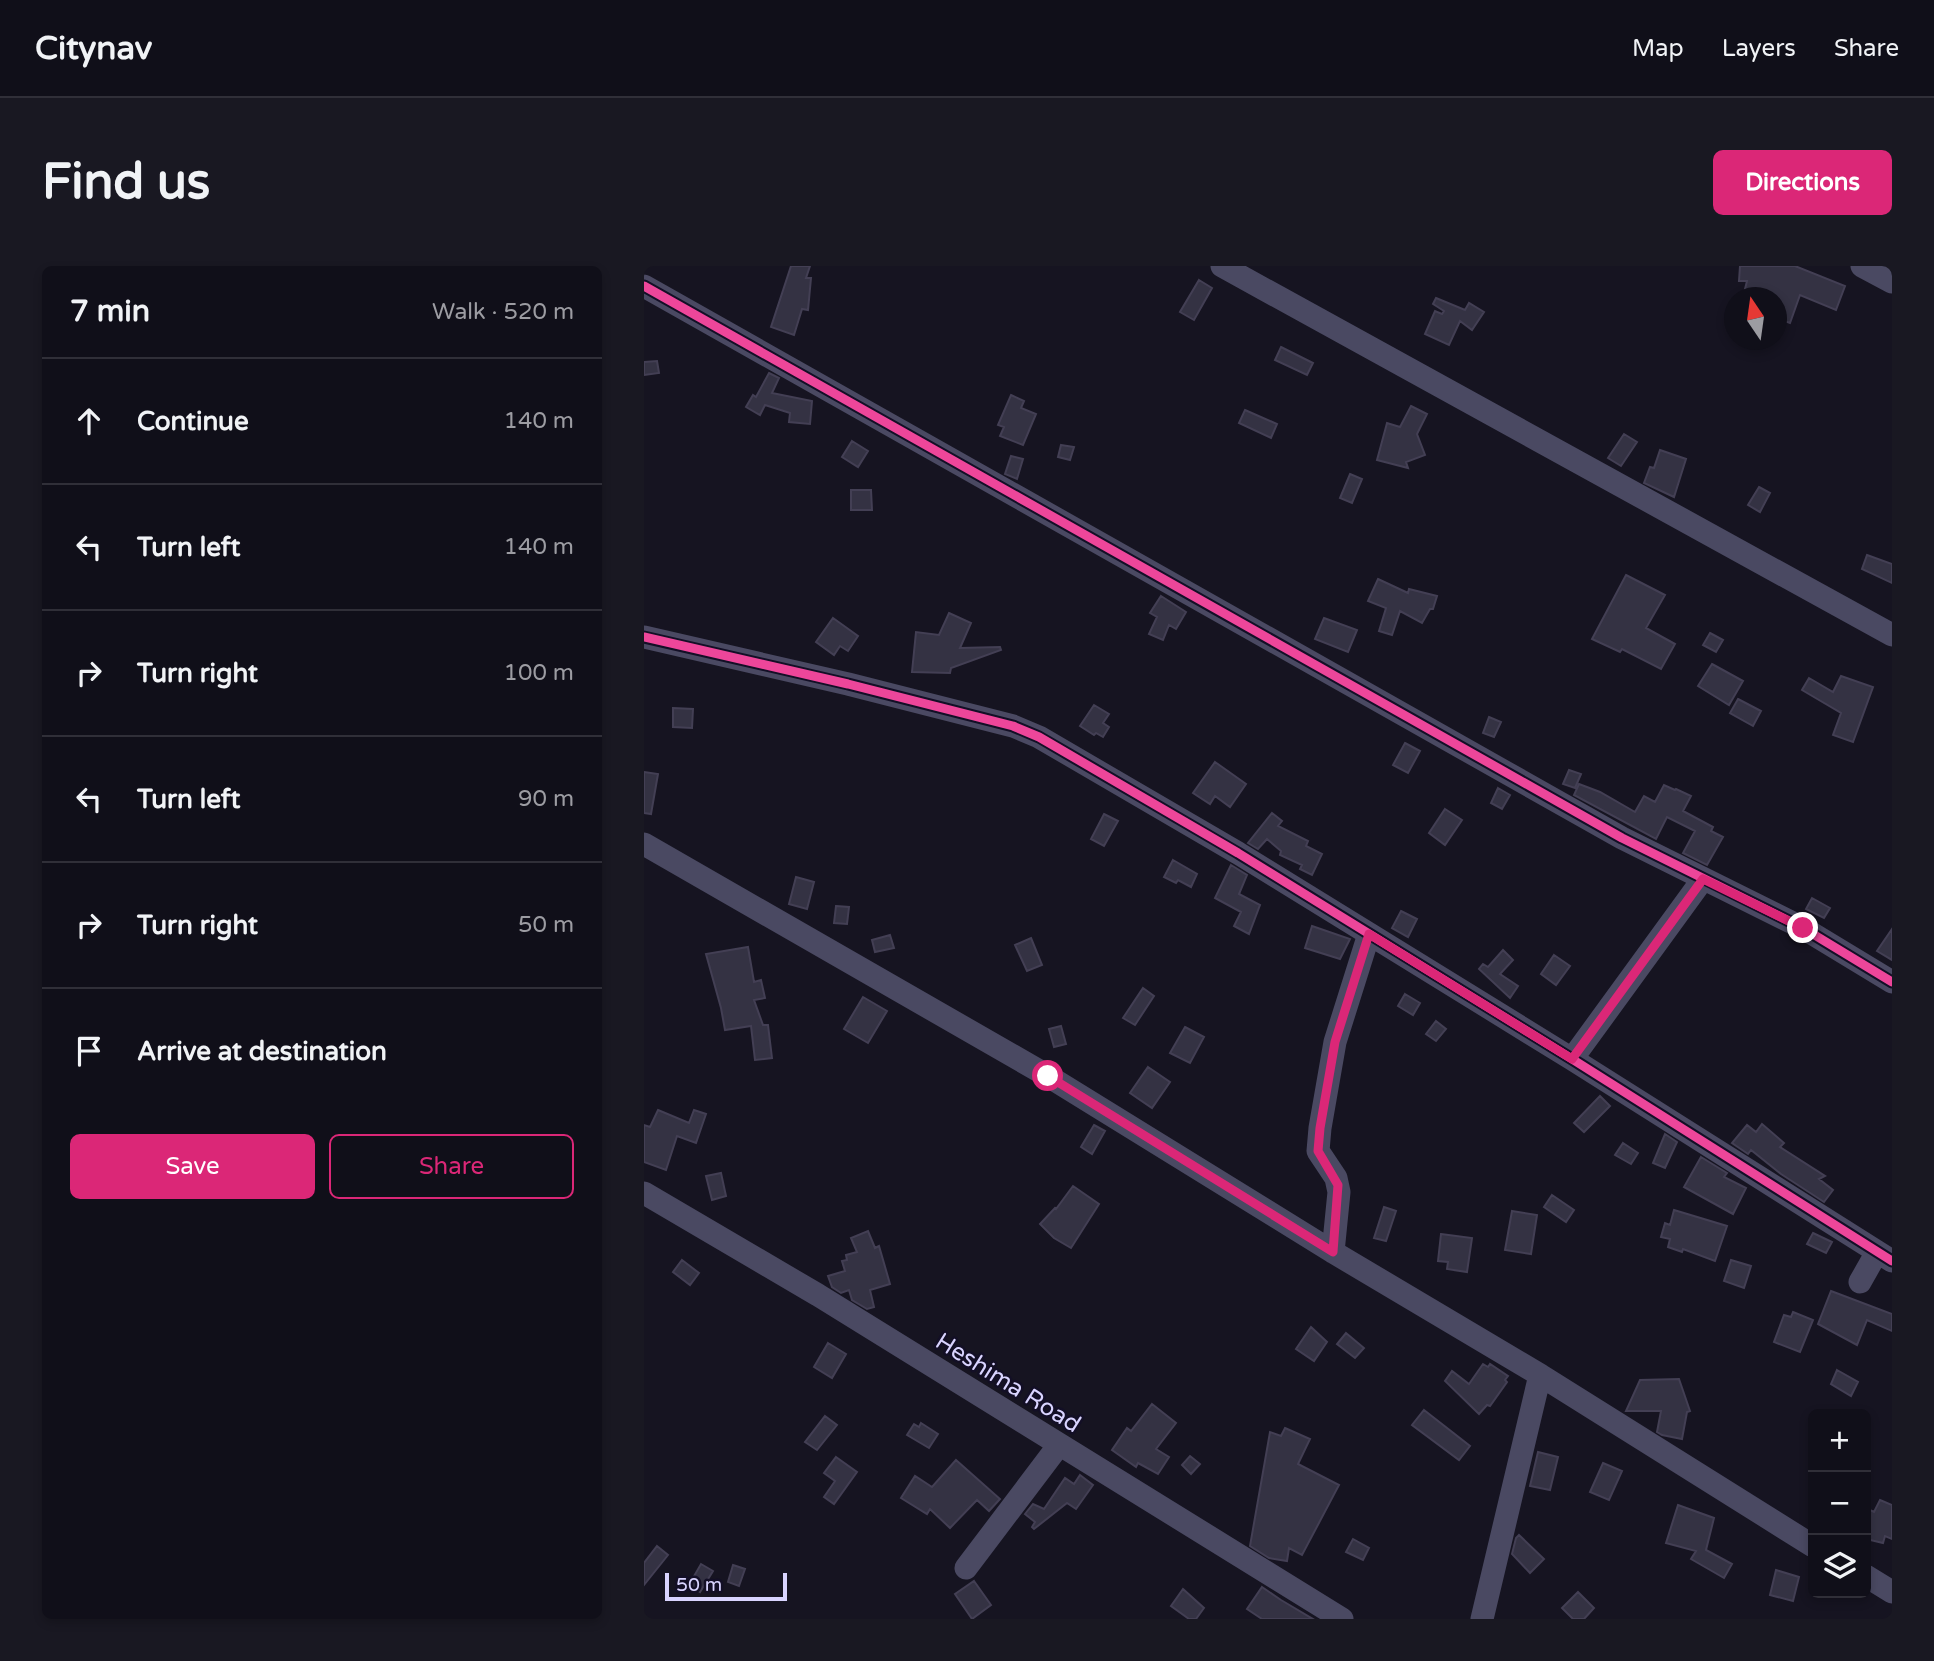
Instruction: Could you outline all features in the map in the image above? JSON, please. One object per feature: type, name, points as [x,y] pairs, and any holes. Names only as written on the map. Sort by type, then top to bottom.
[{"type":"street","points":[[1222,266],[1892,635]]},
{"type":"street","points":[[1862,266],[1892,282]]},
{"type":"street","points":[[644,286],[1622,838],[1803,928],[1892,982]]},
{"type":"street","points":[[644,637],[849,684],[1013,726],[1039,737],[1369,934],[1884,1257],[1860,1282]]},
{"type":"street","points":[[644,844],[1048,1076],[1539,1375],[1808,1543]]},
{"type":"street","points":[[1572,1059],[1703,879]]},
{"type":"street","points":[[1333,1252],[1338,1185],[1318,1151],[1320,1128],[1335,1042],[1369,934]]},
{"type":"street","name":"Heshima Road","points":[[644,1194],[818,1295],[1342,1619]]},
{"type":"street","points":[[1482,1619],[1539,1375]]},
{"type":"street","points":[[965,1568],[1059,1445]]},
{"type":"street","points":[[1871,1579],[1892,1591]]},
{"type":"building","points":[[791,266],[810,266],[806,278],[811,278],[808,310],[802,309],[794,335],[771,327]]},
{"type":"building","points":[[1740,266],[1795,266],[1845,286],[1836,310],[1800,295],[1790,323],[1787,322],[1787,287],[1746,287],[1747,281],[1739,281]]},
{"type":"building","points":[[1199,280],[1212,288],[1194,320],[1180,312]]},
{"type":"building","points":[[1436,298],[1465,310],[1469,303],[1484,312],[1472,330],[1460,321],[1449,345],[1425,334],[1435,311],[1442,314],[1444,311],[1433,304]]},
{"type":"building","points":[[1281,347],[1313,363],[1307,375],[1275,360]]},
{"type":"building","points":[[657,361],[659,373],[644,375],[644,362]]},
{"type":"building","points":[[769,373],[779,378],[772,393],[812,401],[810,424],[789,422],[790,413],[765,405],[760,415],[746,407],[753,395],[756,397]]},
{"type":"building","points":[[1011,395],[1024,401],[1021,408],[1036,414],[1023,445],[1000,436],[1004,427],[998,425]]},
{"type":"building","points":[[1411,406],[1427,414],[1417,434],[1425,455],[1406,462],[1408,468],[1377,460],[1387,423],[1400,427]]},
{"type":"building","points":[[1245,410],[1277,424],[1271,438],[1239,423]]},
{"type":"building","points":[[1624,434],[1637,442],[1621,466],[1608,458]]},
{"type":"building","points":[[852,441],[868,451],[858,467],[842,457]]},
{"type":"building","points":[[1061,445],[1074,447],[1070,460],[1058,457]]},
{"type":"building","points":[[1660,450],[1686,459],[1674,497],[1644,483],[1650,467],[1654,468]]},
{"type":"building","points":[[1011,456],[1023,459],[1017,479],[1005,474]]},
{"type":"building","points":[[1350,474],[1362,479],[1352,503],[1340,498]]},
{"type":"building","points":[[1759,487],[1770,493],[1760,512],[1748,505]]},
{"type":"building","points":[[851,490],[871,490],[872,510],[851,510]]},
{"type":"building","points":[[1867,555],[1892,564],[1892,583],[1862,569]]},
{"type":"building","points":[[1626,575],[1665,595],[1646,628],[1675,644],[1661,669],[1622,649],[1620,652],[1592,639]]},
{"type":"building","points":[[1378,579],[1408,593],[1409,589],[1437,596],[1433,609],[1430,609],[1422,623],[1400,611],[1392,635],[1379,631],[1386,608],[1368,601]]},
{"type":"building","points":[[1161,596],[1186,612],[1176,629],[1169,625],[1163,640],[1149,634],[1157,617],[1150,613]]},
{"type":"building","points":[[949,613],[971,623],[960,648],[1000,647],[1001,650],[951,668],[950,673],[912,672],[916,632],[939,635]]},
{"type":"building","points":[[833,618],[858,636],[848,651],[840,646],[834,655],[816,642]]},
{"type":"building","points":[[1324,618],[1357,630],[1348,652],[1315,639]]},
{"type":"building","points":[[1710,633],[1723,640],[1716,652],[1703,645]]},
{"type":"building","points":[[1712,664],[1743,681],[1729,705],[1698,686]]},
{"type":"building","points":[[1841,676],[1873,687],[1853,742],[1833,735],[1841,713],[1802,690],[1809,678],[1833,692]]},
{"type":"building","points":[[1738,699],[1761,711],[1753,726],[1730,713]]},
{"type":"building","points":[[1094,705],[1109,714],[1103,723],[1109,727],[1103,737],[1080,726]]},
{"type":"building","points":[[673,708],[693,709],[692,728],[673,727]]},
{"type":"building","points":[[1489,717],[1501,722],[1494,737],[1483,733]]},
{"type":"building","points":[[1405,743],[1420,751],[1408,773],[1393,765]]},
{"type":"building","points":[[1215,762],[1246,784],[1230,807],[1215,796],[1210,804],[1193,793]]},
{"type":"building","points":[[1569,770],[1581,774],[1575,788],[1563,784]]},
{"type":"building","points":[[644,772],[658,774],[651,814],[644,813]]},
{"type":"building","points":[[1579,784],[1600,792],[1635,812],[1644,796],[1655,802],[1664,785],[1676,789],[1691,796],[1683,811],[1713,827],[1711,831],[1723,837],[1707,865],[1683,853],[1695,831],[1667,817],[1656,839],[1574,795]]},
{"type":"building","points":[[1498,788],[1510,795],[1502,809],[1491,803]]},
{"type":"building","points":[[1445,809],[1462,820],[1445,845],[1429,833]]},
{"type":"building","points":[[1272,813],[1282,821],[1278,826],[1308,841],[1306,846],[1322,854],[1312,875],[1300,869],[1302,865],[1280,855],[1281,851],[1267,839],[1258,849],[1248,843]]},
{"type":"building","points":[[1104,814],[1118,821],[1104,846],[1091,839]]},
{"type":"building","points":[[1173,860],[1197,874],[1191,887],[1164,877]]},
{"type":"building","points":[[1231,865],[1247,875],[1239,894],[1260,905],[1249,934],[1234,926],[1241,912],[1215,898]]},
{"type":"building","points":[[796,877],[814,882],[807,909],[789,904]]},
{"type":"building","points":[[1812,898],[1830,908],[1824,918],[1806,909]]},
{"type":"building","points":[[836,906],[849,907],[847,924],[834,923]]},
{"type":"building","points":[[1401,911],[1417,919],[1408,937],[1392,928]]},
{"type":"building","points":[[1312,926],[1350,939],[1340,959],[1305,948]]},
{"type":"building","points":[[1892,929],[1892,960],[1877,951]]},
{"type":"building","points":[[890,935],[894,948],[875,952],[872,940]]},
{"type":"building","points":[[1031,938],[1042,965],[1027,971],[1015,945]]},
{"type":"building","points":[[748,947],[754,982],[761,980],[765,998],[754,1000],[763,1025],[768,1025],[772,1058],[755,1060],[751,1026],[725,1030],[706,954]]},
{"type":"building","points":[[1503,950],[1513,960],[1500,974],[1518,986],[1510,998],[1479,969],[1483,964],[1488,967]]},
{"type":"building","points":[[1554,955],[1570,966],[1556,985],[1541,974]]},
{"type":"building","points":[[1143,988],[1154,996],[1135,1025],[1123,1018]]},
{"type":"building","points":[[1405,994],[1420,1003],[1413,1015],[1398,1006]]},
{"type":"building","points":[[863,997],[887,1011],[868,1043],[844,1029]]},
{"type":"building","points":[[1436,1021],[1446,1029],[1436,1041],[1426,1034]]},
{"type":"building","points":[[1061,1026],[1066,1044],[1054,1047],[1049,1029]]},
{"type":"building","points":[[1185,1027],[1204,1037],[1190,1063],[1170,1053]]},
{"type":"building","points":[[1148,1067],[1170,1082],[1152,1108],[1130,1093]]},
{"type":"building","points":[[1600,1096],[1610,1106],[1584,1132],[1574,1123]]},
{"type":"building","points":[[658,1110],[689,1123],[694,1110],[706,1114],[696,1143],[677,1136],[666,1170],[644,1162],[644,1125],[650,1127]]},
{"type":"building","points":[[1762,1124],[1784,1143],[1780,1147],[1825,1176],[1819,1179],[1833,1190],[1824,1202],[1781,1174],[1751,1150],[1748,1154],[1732,1143],[1747,1125],[1756,1132]]},
{"type":"building","points":[[1094,1125],[1105,1131],[1092,1154],[1081,1147]]},
{"type":"building","points":[[1665,1134],[1677,1142],[1665,1168],[1653,1163]]},
{"type":"building","points":[[1623,1143],[1638,1153],[1631,1164],[1615,1155]]},
{"type":"building","points":[[1701,1157],[1727,1173],[1724,1177],[1746,1188],[1733,1214],[1684,1187]]},
{"type":"building","points":[[721,1173],[726,1196],[712,1200],[706,1176]]},
{"type":"building","points":[[1073,1186],[1099,1204],[1071,1248],[1054,1238],[1040,1224],[1056,1209]]},
{"type":"building","points":[[1552,1195],[1574,1210],[1566,1222],[1544,1207]]},
{"type":"building","points":[[1384,1207],[1396,1211],[1386,1241],[1374,1238]]},
{"type":"building","points":[[1674,1210],[1727,1226],[1715,1261],[1683,1249],[1682,1252],[1668,1247],[1670,1239],[1661,1237],[1665,1223],[1670,1225]]},
{"type":"building","points":[[1512,1211],[1537,1215],[1531,1254],[1505,1250]]},
{"type":"building","points":[[868,1231],[875,1248],[879,1246],[890,1284],[870,1290],[874,1307],[867,1309],[852,1300],[849,1290],[841,1293],[832,1287],[828,1276],[845,1271],[842,1261],[847,1260],[846,1255],[857,1252],[851,1238]]},
{"type":"building","points":[[1813,1233],[1832,1242],[1826,1253],[1807,1244]]},
{"type":"building","points":[[1441,1234],[1472,1238],[1467,1272],[1447,1269],[1448,1262],[1438,1261]]},
{"type":"building","points":[[682,1260],[699,1273],[690,1285],[673,1272]]},
{"type":"building","points":[[1731,1260],[1751,1266],[1744,1288],[1724,1281]]},
{"type":"building","points":[[1831,1291],[1892,1314],[1892,1331],[1867,1320],[1857,1345],[1818,1324]]},
{"type":"building","points":[[1793,1312],[1813,1320],[1800,1352],[1774,1342],[1784,1315],[1791,1317]]},
{"type":"building","points":[[1311,1327],[1327,1342],[1314,1361],[1296,1349]]},
{"type":"building","points":[[1346,1333],[1364,1348],[1355,1358],[1337,1344]]},
{"type":"building","points":[[828,1343],[846,1354],[832,1378],[814,1367]]},
{"type":"building","points":[[1483,1364],[1488,1367],[1490,1364],[1508,1376],[1505,1380],[1507,1382],[1490,1406],[1487,1405],[1479,1414],[1445,1381],[1452,1371],[1469,1384]]},
{"type":"building","points":[[1837,1370],[1858,1382],[1851,1396],[1831,1384]]},
{"type":"building","points":[[1679,1379],[1690,1411],[1687,1412],[1682,1439],[1657,1432],[1661,1411],[1626,1411],[1640,1380]]},
{"type":"building","points":[[1152,1404],[1176,1423],[1156,1449],[1169,1457],[1158,1474],[1138,1463],[1136,1467],[1112,1450],[1127,1428],[1131,1431]]},
{"type":"building","points":[[1424,1410],[1470,1446],[1459,1460],[1412,1425]]},
{"type":"building","points":[[825,1416],[837,1425],[817,1450],[805,1442]]},
{"type":"building","points":[[921,1423],[938,1434],[929,1448],[907,1435],[914,1424],[919,1427]]},
{"type":"building","points":[[1285,1428],[1310,1439],[1298,1464],[1339,1485],[1302,1555],[1289,1548],[1287,1561],[1269,1558],[1250,1546],[1270,1432],[1281,1436]]},
{"type":"building","points":[[1538,1452],[1558,1457],[1550,1490],[1530,1486]]},
{"type":"building","points":[[1190,1456],[1200,1464],[1191,1474],[1182,1465]]},
{"type":"building","points":[[836,1457],[857,1472],[834,1504],[824,1497],[835,1481],[824,1473]]},
{"type":"building","points":[[956,1460],[1000,1499],[989,1511],[977,1500],[950,1528],[930,1509],[927,1514],[901,1498],[915,1476],[932,1487]]},
{"type":"building","points":[[1603,1463],[1622,1471],[1609,1500],[1590,1492]]},
{"type":"building","points":[[1080,1475],[1093,1485],[1076,1509],[1067,1503],[1034,1529],[1032,1527],[1035,1522],[1025,1514],[1033,1504],[1044,1509],[1065,1478],[1074,1484]]},
{"type":"building","points":[[1880,1500],[1892,1505],[1892,1539],[1885,1536],[1883,1543],[1871,1540],[1871,1510],[1874,1512]]},
{"type":"building","points":[[1678,1505],[1714,1518],[1706,1550],[1732,1564],[1724,1578],[1691,1559],[1696,1551],[1666,1543]]},
{"type":"building","points":[[1519,1535],[1544,1559],[1530,1573],[1512,1554]]},
{"type":"building","points":[[1353,1539],[1369,1548],[1363,1560],[1346,1552]]},
{"type":"building","points":[[657,1546],[668,1555],[644,1585],[644,1563]]},
{"type":"building","points":[[701,1564],[713,1571],[700,1592],[689,1585]]},
{"type":"building","points":[[733,1565],[745,1569],[739,1586],[728,1582]]},
{"type":"building","points":[[1776,1570],[1799,1577],[1793,1601],[1770,1595]]},
{"type":"building","points":[[974,1581],[991,1605],[972,1619],[955,1594]]},
{"type":"building","points":[[1262,1587],[1313,1619],[1262,1619],[1247,1609]]},
{"type":"building","points":[[1183,1589],[1204,1608],[1196,1619],[1189,1619],[1171,1606]]},
{"type":"building","points":[[1578,1592],[1594,1608],[1584,1619],[1573,1619],[1562,1608]]},
{"type":"cycle path","points":[[644,286],[1622,838],[1803,928],[1892,982]]},
{"type":"cycle path","points":[[644,637],[848,684],[1013,726],[1039,737],[1238,853],[1892,1261]]},
{"type":"route","points":[[1048,1076],[1333,1252],[1339,1192],[1336,1178],[1318,1151],[1320,1128],[1335,1042],[1369,934],[1572,1059],[1703,879],[1803,928]]}]
